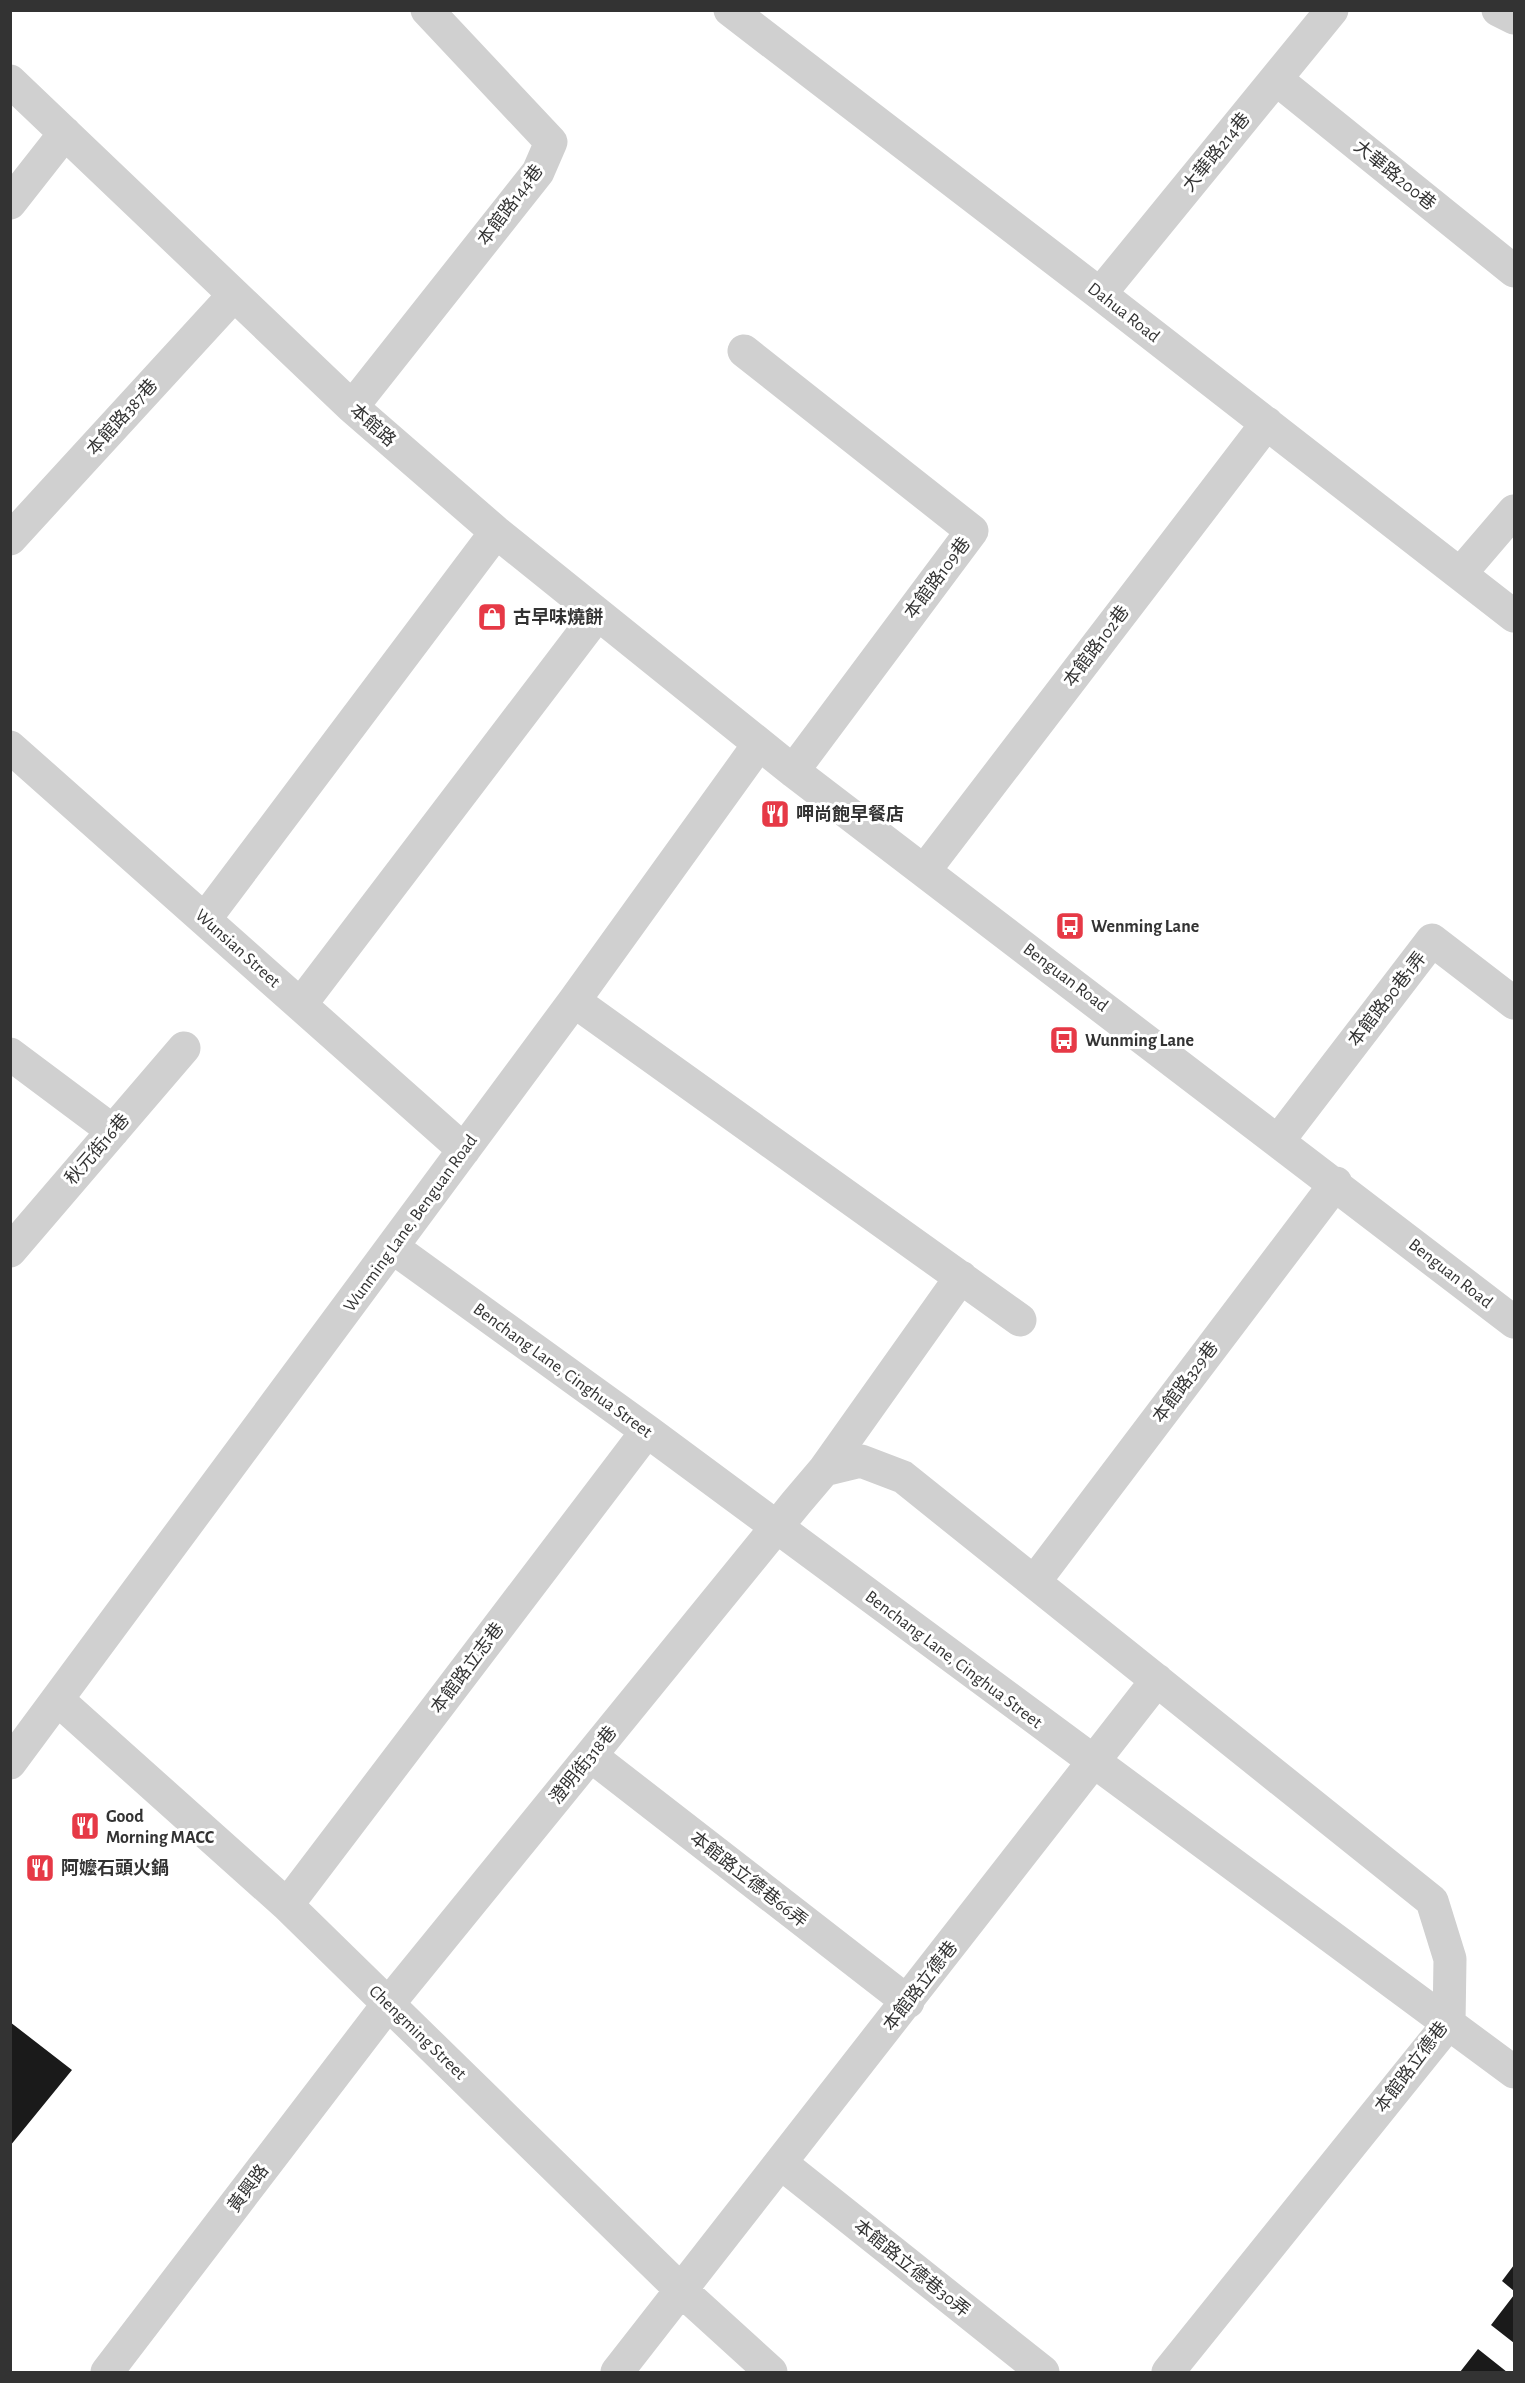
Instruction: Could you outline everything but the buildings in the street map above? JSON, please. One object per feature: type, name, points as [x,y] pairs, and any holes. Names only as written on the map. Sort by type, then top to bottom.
[{"type":"street","name":"本館路144巷","points":[[352,407],[538,171],[551,142],[427,10]]},
{"type":"street","name":"Dahua Road","points":[[730,10],[1515,616]]},
{"type":"street","name":"大華路214巷","points":[[1100,294],[1332,10]]},
{"type":"street","points":[[1498,10],[1515,18]]},
{"type":"street","name":"大華路200巷","points":[[1276,79],[1515,271]]},
{"type":"street","name":"本館路","points":[[10,81],[352,407],[496,532],[759,744]]},
{"type":"street","points":[[10,203],[65,133]]},
{"type":"street","name":"本館路387巷","points":[[10,539],[233,296]]},
{"type":"street","name":"本館路109巷","points":[[744,351],[972,531],[793,771]]},
{"type":"street","name":"本館路102巷","points":[[925,870],[1267,423]]},
{"type":"street","points":[[1460,574],[1515,511]]},
{"type":"street","points":[[205,919],[496,532]]},
{"type":"street","points":[[301,1004],[597,615]]},
{"type":"street","name":"Benguan Road","points":[[759,744],[1515,1322]]},
{"type":"street","name":"Wunming Lane, Benguan Road","points":[[10,1763],[574,1001],[759,744]]},
{"type":"street","name":"Wunsian Street","points":[[10,747],[464,1150]]},
{"type":"street","name":"本館路90巷1弄","points":[[1278,1140],[1432,940],[1515,1003]]},
{"type":"street","points":[[574,1001],[1020,1320]]},
{"type":"street","name":"秋元街16巷","points":[[10,1251],[184,1048]]},
{"type":"street","points":[[10,1054],[113,1131]]},
{"type":"street","name":"本館路329巷","points":[[1035,1581],[1336,1183]]},
{"type":"street","name":"Benchang Lane, Cinghua Street","points":[[392,1247],[646,1431],[1094,1764],[1515,2072]]},
{"type":"street","points":[[777,1528],[824,1470],[961,1278]]},
{"type":"street","name":"本館路立志巷","points":[[287,1905],[646,1431]]},
{"type":"street","name":"本館路立德巷","points":[[824,1470],[861,1461],[903,1477],[1432,1901],[1450,1959],[1449,2023],[1168,2373]]},
{"type":"street","name":"澄明街318巷","points":[[389,2004],[777,1528]]},
{"type":"street","name":"本館路立德巷","points":[[617,2373],[1094,1764],[1157,1680]]},
{"type":"street","name":"Chengming Street","points":[[58,1700],[287,1905],[682,2291],[771,2373]]},
{"type":"street","name":"本館路立德巷66弄","points":[[591,1756],[908,2002]]},
{"type":"street","name":"黃興路","points":[[107,2373],[389,2004]]},
{"type":"street","name":"本館路立德巷30弄","points":[[782,2164],[1043,2373]]},
{"type":"place","name":"古早味燒餅","points":[[492,617]]},
{"type":"place","name":"呷尚飽早餐店","points":[[775,814]]},
{"type":"place","name":"Wenming Lane","points":[[1070,926]]},
{"type":"place","name":"Wunming Lane","points":[[1064,1040]]},
{"type":"place","name":"Good Morning MACC","points":[[85,1826]]},
{"type":"place","name":"阿嬤石頭火鍋","points":[[40,1868]]}]
